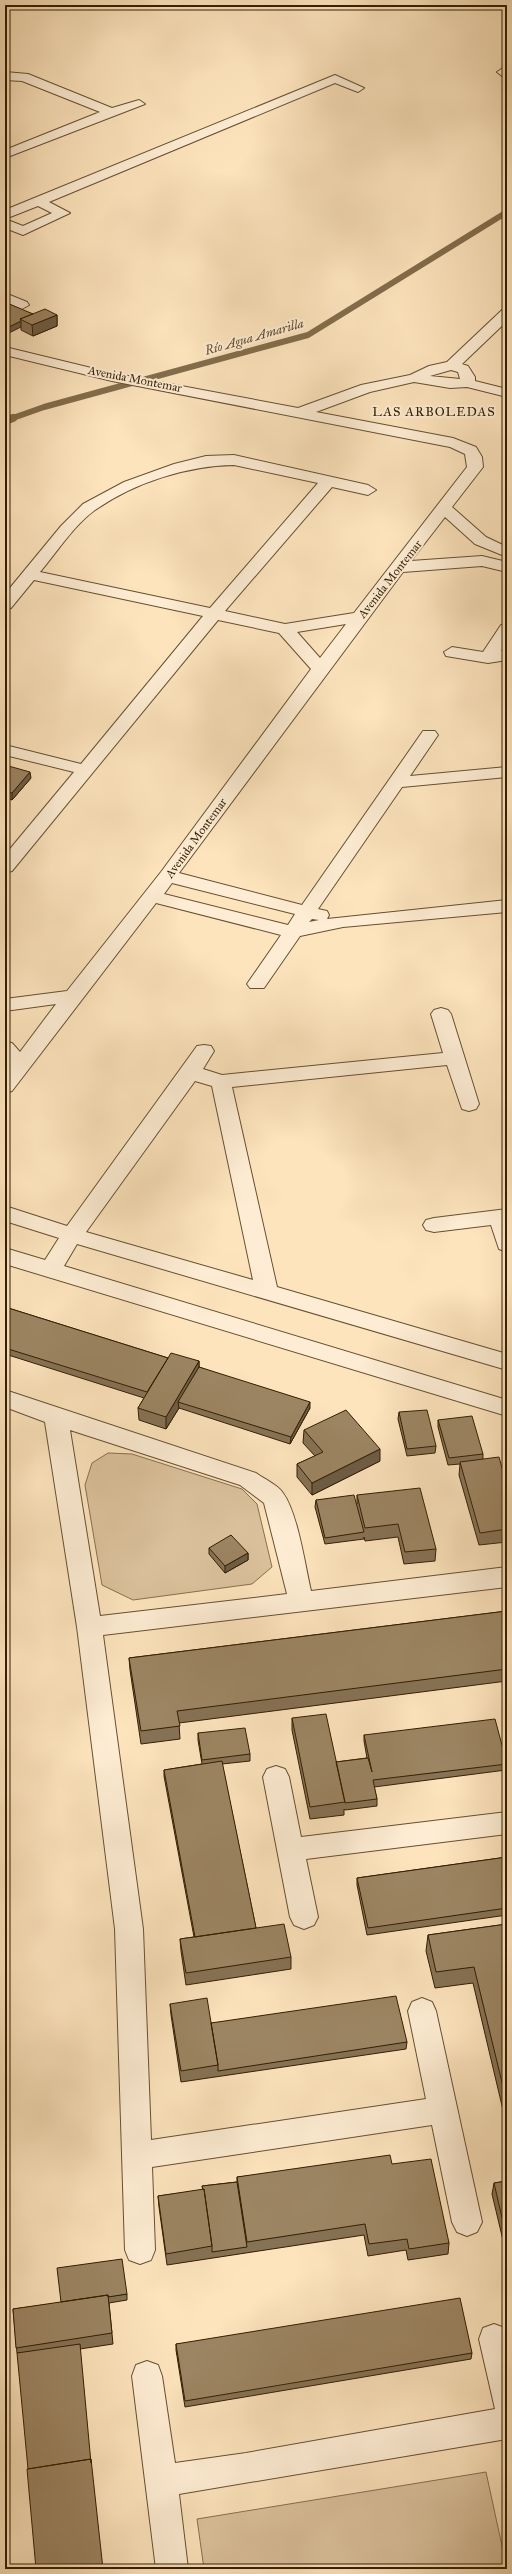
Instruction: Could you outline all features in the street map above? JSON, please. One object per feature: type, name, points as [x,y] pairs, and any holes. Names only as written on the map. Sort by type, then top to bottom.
[{"type":"street","points":[[507,71],[503,72],[507,76]]},
{"type":"street","points":[[5,76],[24,77],[112,112]]},
{"type":"street","points":[[5,215],[335,79],[358,88]]},
{"type":"street","points":[[5,154],[112,112],[139,104]]},
{"type":"street","points":[[5,223],[23,230],[63,213],[38,202]]},
{"type":"street","points":[[5,297],[22,305]]},
{"type":"street","points":[[302,412],[366,388],[414,378],[452,365],[504,317]]},
{"type":"street","name":"Avenida Montemar","points":[[5,351],[112,377],[302,412],[465,446],[474,452],[476,460],[475,467],[445,509],[320,669],[168,876],[73,996],[5,1086]]},
{"type":"street","points":[[452,365],[463,369],[468,377],[467,383]]},
{"type":"street","points":[[414,378],[435,383],[467,383],[507,393]]},
{"type":"street","points":[[5,605],[32,575],[67,529],[89,507],[129,485],[180,467],[206,461],[234,460],[368,490]]},
{"type":"street","points":[[5,867],[213,615],[327,482]]},
{"type":"street","points":[[445,509],[473,536],[490,548],[507,552]]},
{"type":"street","points":[[452,563],[467,553],[473,536]]},
{"type":"street","points":[[400,567],[482,561],[507,566]]},
{"type":"street","points":[[32,575],[213,615],[285,629],[361,617]]},
{"type":"street","points":[[285,629],[320,669]]},
{"type":"street","points":[[488,658],[507,629]]},
{"type":"street","points":[[452,652],[488,658],[507,654]]},
{"type":"street","points":[[257,984],[398,782],[429,735]]},
{"type":"street","points":[[5,750],[85,770]]},
{"type":"street","points":[[398,782],[507,772]]},
{"type":"street","points":[[168,876],[343,921]]},
{"type":"street","points":[[151,896],[292,932],[343,921],[507,906]]},
{"type":"street","points":[[5,1005],[73,996]]},
{"type":"street","points":[[441,1014],[469,1104]]},
{"type":"street","points":[[5,1048],[21,1064]]},
{"type":"street","points":[[50,1270],[72,1235],[204,1051]]},
{"type":"street","points":[[190,1072],[221,1082],[454,1058]]},
{"type":"street","points":[[221,1082],[267,1293]]},
{"type":"street","points":[[5,1213],[72,1235],[267,1293],[507,1362]]},
{"type":"street","points":[[434,1225],[503,1216],[507,1244]]},
{"type":"street","points":[[5,1256],[507,1408]]},
{"type":"street","points":[[5,1398],[56,1417],[248,1479],[274,1498],[284,1528],[302,1600]]},
{"type":"street","points":[[56,1417],[89,1627],[129,1929],[140,2250]]},
{"type":"street","points":[[89,1627],[507,1576]]},
{"type":"street","points":[[276,1777],[304,1917]]},
{"type":"street","points":[[291,1850],[507,1823]]},
{"type":"street","points":[[422,2011],[467,2222]]},
{"type":"street","points":[[136,2156],[442,2110]]},
{"type":"street","points":[[494,2339],[507,2400]]},
{"type":"street","points":[[147,2376],[162,2481],[172,2569]]},
{"type":"street","points":[[162,2481],[246,2469],[507,2423]]},
{"type":"shaded area","points":[[108,1453],[132,1454],[242,1489],[257,1504],[272,1567],[252,1584],[133,1600],[102,1585],[85,1485],[92,1463]]},
{"type":"shaded area","points":[[486,2472],[507,2569],[204,2569],[197,2519]]},
{"type":"building","points":[[7,303],[33,314],[20,319],[21,321],[5,329],[5,304]]},
{"type":"building","points":[[45,309],[57,315],[32,325],[20,319]]},
{"type":"building","points":[[5,765],[30,772],[12,793],[5,791]]},
{"type":"building","points":[[5,1307],[168,1358],[147,1392],[5,1348]]},
{"type":"building","points":[[171,1353],[199,1361],[166,1417],[138,1408]]},
{"type":"building","points":[[199,1367],[310,1402],[291,1437],[178,1402]]},
{"type":"building","points":[[346,1410],[380,1449],[312,1483],[297,1464],[323,1452],[304,1430]]},
{"type":"building","points":[[427,1410],[436,1446],[407,1449],[399,1412]]},
{"type":"building","points":[[472,1416],[483,1454],[449,1458],[438,1420]]},
{"type":"building","points":[[499,1457],[507,1486],[507,1529],[480,1533],[460,1462]]},
{"type":"building","points":[[420,1488],[436,1549],[405,1552],[398,1524],[365,1528],[357,1495]]},
{"type":"building","points":[[354,1495],[364,1532],[325,1538],[316,1500]]},
{"type":"building","points":[[231,1535],[248,1553],[225,1566],[209,1548]]},
{"type":"building","points":[[507,1611],[507,1669],[177,1711],[180,1726],[141,1731],[129,1658]]},
{"type":"building","points":[[326,1714],[345,1802],[310,1807],[292,1718]]},
{"type":"building","points":[[495,1719],[507,1764],[373,1780],[377,1799],[345,1803],[336,1762],[368,1758],[372,1772],[364,1735]]},
{"type":"building","points":[[245,1728],[250,1754],[202,1760],[198,1733]]},
{"type":"building","points":[[222,1761],[256,1928],[195,1937],[164,1770]]},
{"type":"building","points":[[507,1857],[507,1908],[368,1928],[357,1878]]},
{"type":"building","points":[[284,1924],[291,1957],[186,1973],[180,1939]]},
{"type":"building","points":[[507,1924],[507,2103],[474,1967],[436,1972],[428,1935]]},
{"type":"building","points":[[396,1996],[407,2042],[218,2071],[211,2023]]},
{"type":"building","points":[[207,1998],[218,2065],[181,2071],[170,2004]]},
{"type":"building","points":[[390,2155],[392,2164],[431,2159],[449,2243],[409,2249],[407,2239],[369,2244],[365,2224],[247,2242],[237,2177]]},
{"type":"building","points":[[507,2181],[507,2239],[494,2183]]},
{"type":"building","points":[[237,2182],[247,2247],[212,2252],[204,2189],[203,2190],[202,2186]]},
{"type":"building","points":[[204,2189],[212,2246],[166,2254],[158,2196]]},
{"type":"building","points":[[122,2259],[127,2294],[108,2297],[108,2295],[61,2302],[57,2268]]},
{"type":"building","points":[[108,2295],[112,2333],[16,2348],[13,2309]]},
{"type":"building","points":[[460,2298],[472,2353],[185,2401],[176,2344]]},
{"type":"building","points":[[80,2344],[91,2459],[28,2469],[17,2353]]},
{"type":"building","points":[[91,2459],[103,2569],[36,2569],[27,2469]]},
{"type":"waterway","name":"Río Agua Amarilla","points":[[10,419],[44,407],[308,335],[507,212]]},
{"type":"waterway","name":"Río Agua Amarilla","points":[[5,421],[13,418]]},
{"type":"district","name":"LAS ARBOLEDAS","points":[[434,411]]}]
